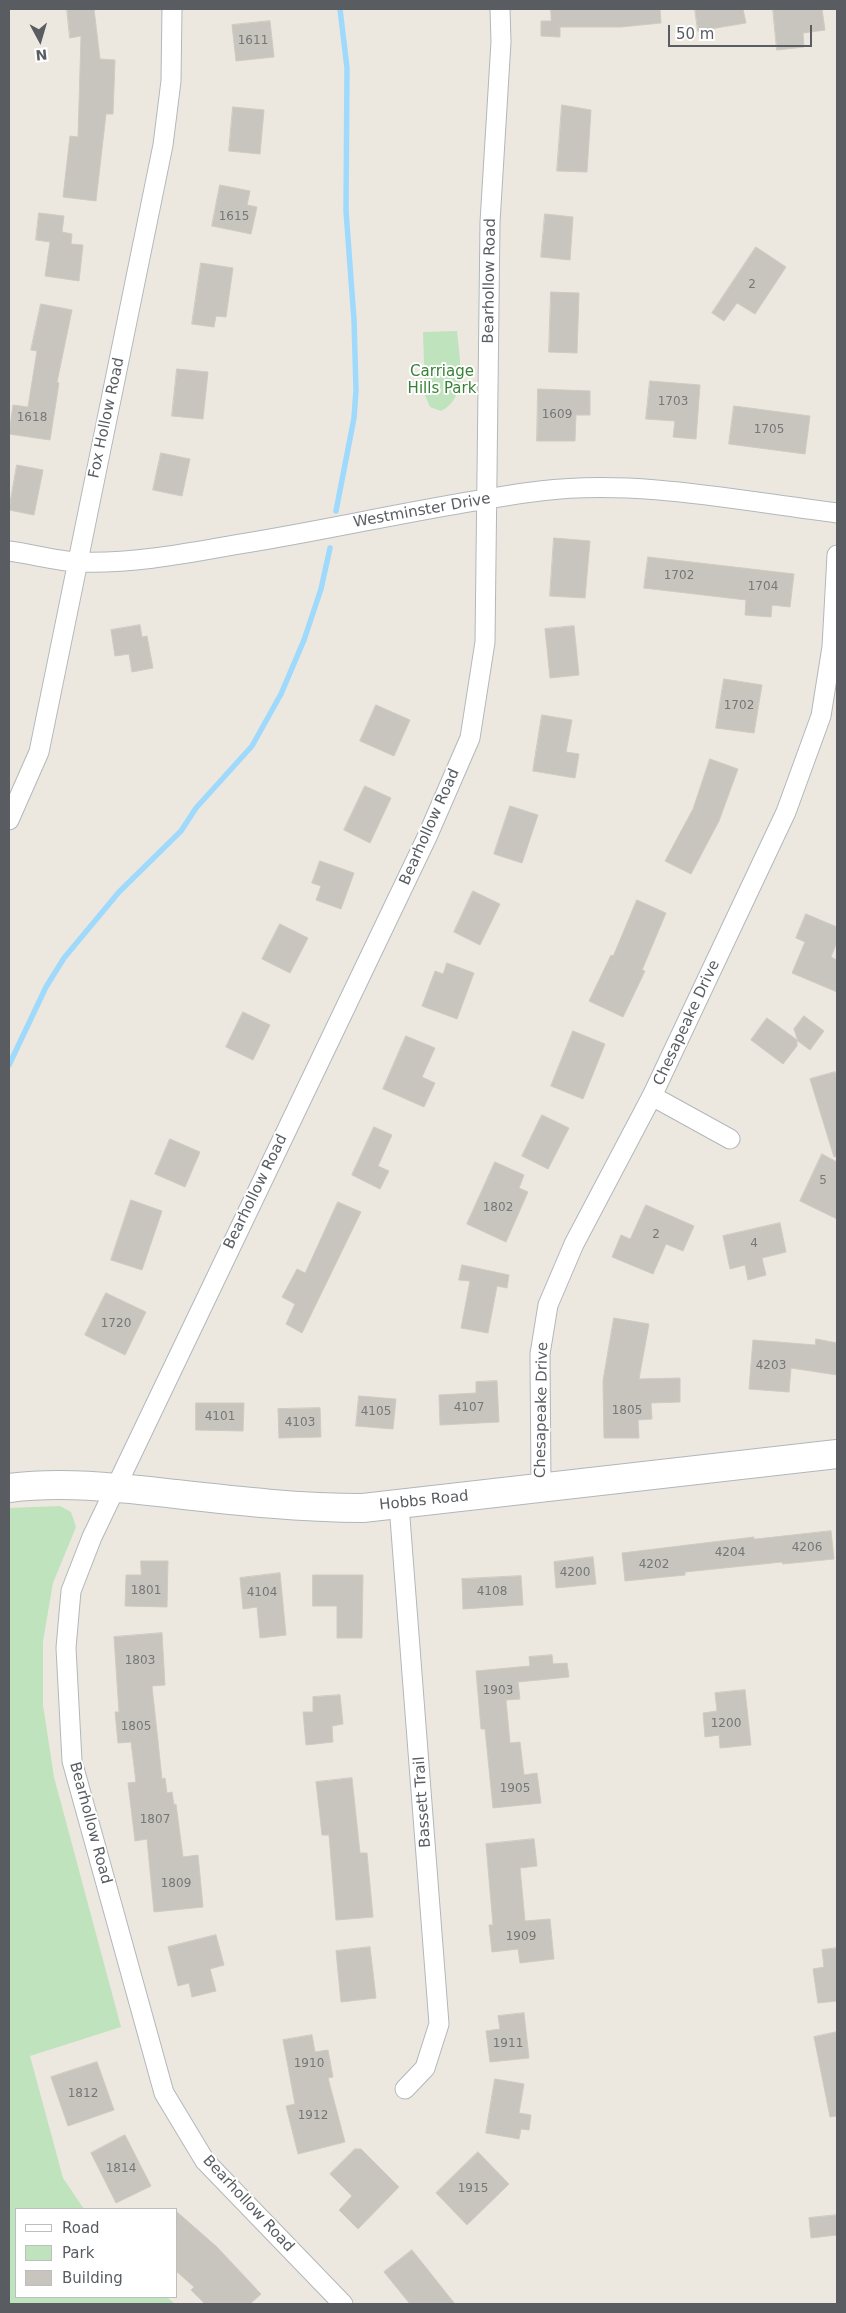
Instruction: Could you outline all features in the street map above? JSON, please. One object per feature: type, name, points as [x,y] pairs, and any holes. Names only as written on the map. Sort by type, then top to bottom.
[{"type":"street","name":"Fox Hollow Road","points":[[9,820],[39,752],[163,146],[171,80],[172,9]]},
{"type":"street","name":"Bearhollow Road","points":[[343,2304],[205,2161],[164,2093],[72,1761],[66,1648],[71,1591],[92,1537],[423,846],[470,738],[485,642],[485,500],[490,222],[501,42],[500,9]]},
{"type":"street","name":"Westminster Drive","points":[[9,550],[78,562],[124,561],[182,554],[485,500],[542,491],[588,487],[635,488],[837,512]]},
{"type":"street","name":"Chesapeake Drive","points":[[541,1487],[540,1354],[548,1305],[574,1244],[652,1096],[786,812],[821,716],[832,647],[837,555]]},
{"type":"street","points":[[652,1096],[730,1139]]},
{"type":"street","name":"Hobbs Road","points":[[9,1488],[56,1485],[114,1488],[296,1507],[363,1508],[837,1454]]},
{"type":"street","name":"Bassett Trail","points":[[399,1505],[439,2024],[425,2068],[405,2089]]},
{"type":"green space","name":"Carriage Hills Park","points":[[457,331],[460,364],[459,387],[456,397],[450,405],[441,411],[430,407],[425,395],[423,332]]},
{"type":"green space","points":[[60,1506],[71,1512],[76,1527],[53,1583],[43,1641],[43,1705],[54,1777],[121,2027],[30,2056],[63,2178],[83,2208],[15,2208],[15,2298],[168,2298],[175,2304],[9,2304],[9,1508]]},
{"type":"building","points":[[67,9],[94,9],[100,59],[115,60],[113,114],[106,114],[96,201],[63,197],[70,136],[78,137],[81,36],[70,38]]},
{"type":"building","points":[[551,9],[660,9],[661,23],[621,27],[560,27],[560,37],[541,36],[541,21],[551,21]]},
{"type":"building","points":[[695,9],[743,9],[746,23],[698,31]]},
{"type":"building","points":[[773,9],[822,9],[825,30],[803,33],[804,47],[777,50]]},
{"type":"building","points":[[270,21],[274,57],[236,61],[232,25]]},
{"type":"building","points":[[562,105],[591,110],[587,172],[557,171]]},
{"type":"building","points":[[233,107],[264,110],[260,154],[229,151]]},
{"type":"building","points":[[220,185],[250,191],[247,205],[257,207],[251,234],[212,226]]},
{"type":"building","points":[[39,213],[64,216],[62,232],[72,234],[71,244],[83,245],[79,281],[45,276],[50,242],[36,240]]},
{"type":"building","points":[[545,214],[573,217],[570,260],[541,257]]},
{"type":"building","points":[[756,247],[786,267],[755,314],[737,303],[724,321],[712,313]]},
{"type":"building","points":[[201,263],[233,268],[226,317],[216,316],[214,327],[192,324]]},
{"type":"building","points":[[551,292],[579,293],[577,353],[549,352]]},
{"type":"building","points":[[41,304],[72,310],[57,382],[59,383],[50,440],[9,434],[13,405],[28,407],[37,351],[31,350]]},
{"type":"building","points":[[177,369],[208,372],[203,419],[172,416]]},
{"type":"building","points":[[650,381],[700,385],[696,439],[673,437],[675,421],[646,419]]},
{"type":"building","points":[[538,389],[590,391],[590,415],[576,415],[575,441],[537,441]]},
{"type":"building","points":[[734,406],[810,416],[805,454],[729,444]]},
{"type":"building","points":[[161,453],[190,459],[182,496],[153,490]]},
{"type":"building","points":[[17,465],[43,470],[34,515],[9,510]]},
{"type":"building","points":[[554,538],[590,541],[585,598],[550,596]]},
{"type":"building","points":[[648,557],[794,574],[790,607],[772,605],[771,617],[745,615],[746,600],[644,588]]},
{"type":"building","points":[[140,625],[142,637],[147,636],[153,668],[132,672],[129,654],[115,656],[111,630]]},
{"type":"building","points":[[574,626],[579,675],[550,678],[545,629]]},
{"type":"building","points":[[724,679],[762,685],[754,733],[716,728]]},
{"type":"building","points":[[376,705],[410,720],[394,756],[360,741]]},
{"type":"building","points":[[542,715],[572,720],[566,752],[579,754],[575,778],[533,771]]},
{"type":"building","points":[[710,759],[738,769],[719,821],[691,874],[665,861],[693,809]]},
{"type":"building","points":[[365,786],[391,798],[370,843],[344,830]]},
{"type":"building","points":[[510,806],[538,815],[522,863],[494,854]]},
{"type":"building","points":[[320,861],[354,873],[341,909],[316,900],[321,886],[312,883]]},
{"type":"building","points":[[473,891],[500,904],[480,945],[454,932]]},
{"type":"building","points":[[637,900],[666,913],[642,970],[645,971],[623,1017],[589,1001],[611,955],[613,956]]},
{"type":"building","points":[[806,914],[837,927],[837,942],[831,957],[837,960],[837,992],[792,973],[805,942],[796,938]]},
{"type":"building","points":[[280,924],[308,938],[290,973],[262,959]]},
{"type":"building","points":[[447,963],[474,973],[457,1019],[422,1006],[435,971],[443,974]]},
{"type":"building","points":[[243,1012],[270,1025],[253,1060],[226,1047]]},
{"type":"building","points":[[804,1016],[824,1031],[810,1050],[798,1041],[794,1029]]},
{"type":"building","points":[[767,1018],[797,1040],[797,1046],[783,1064],[751,1040]]},
{"type":"building","points":[[573,1031],[605,1044],[583,1099],[551,1086]]},
{"type":"building","points":[[406,1036],[435,1048],[422,1077],[435,1083],[424,1107],[383,1089]]},
{"type":"building","points":[[835,1072],[837,1080],[837,1156],[834,1157],[810,1079]]},
{"type":"building","points":[[542,1115],[569,1128],[548,1169],[522,1156]]},
{"type":"building","points":[[374,1127],[392,1135],[378,1166],[389,1171],[380,1189],[352,1175]]},
{"type":"building","points":[[170,1139],[200,1152],[185,1187],[155,1174]]},
{"type":"building","points":[[822,1154],[837,1162],[837,1219],[800,1201]]},
{"type":"building","points":[[495,1162],[524,1175],[519,1188],[528,1192],[506,1242],[467,1224]]},
{"type":"building","points":[[131,1200],[162,1211],[142,1270],[111,1260]]},
{"type":"building","points":[[338,1202],[361,1212],[302,1333],[286,1324],[295,1304],[282,1297],[297,1269],[305,1273]]},
{"type":"building","points":[[646,1205],[694,1226],[683,1251],[666,1244],[653,1274],[612,1257],[621,1235],[630,1239]]},
{"type":"building","points":[[780,1223],[786,1252],[762,1258],[766,1275],[748,1280],[745,1265],[730,1269],[723,1236]]},
{"type":"building","points":[[462,1265],[509,1275],[507,1288],[497,1286],[488,1333],[461,1328],[470,1281],[459,1280]]},
{"type":"building","points":[[106,1293],[146,1312],[125,1355],[85,1335]]},
{"type":"building","points":[[614,1318],[649,1324],[639,1379],[680,1378],[680,1402],[651,1403],[652,1419],[638,1420],[639,1438],[604,1438],[603,1381]]},
{"type":"building","points":[[816,1339],[837,1343],[837,1375],[791,1368],[789,1392],[749,1389],[753,1340],[815,1345]]},
{"type":"building","points":[[497,1381],[499,1422],[440,1425],[439,1395],[476,1393],[476,1382]]},
{"type":"building","points":[[359,1396],[396,1399],[393,1429],[356,1426]]},
{"type":"building","points":[[196,1403],[244,1403],[243,1431],[196,1430]]},
{"type":"building","points":[[320,1408],[321,1437],[279,1438],[278,1409]]},
{"type":"building","points":[[831,1531],[834,1559],[783,1564],[782,1562],[685,1572],[685,1575],[625,1581],[622,1553],[754,1537],[754,1539]]},
{"type":"building","points":[[593,1557],[596,1584],[556,1588],[554,1562]]},
{"type":"building","points":[[141,1561],[168,1561],[167,1607],[125,1606],[126,1575],[141,1575]]},
{"type":"building","points":[[280,1573],[286,1635],[260,1638],[257,1607],[243,1609],[240,1578]]},
{"type":"building","points":[[313,1575],[363,1575],[362,1638],[337,1638],[337,1606],[313,1606]]},
{"type":"building","points":[[521,1576],[523,1605],[463,1609],[462,1579]]},
{"type":"building","points":[[162,1633],[165,1685],[152,1686],[162,1779],[165,1778],[167,1793],[172,1792],[174,1805],[176,1804],[183,1857],[198,1855],[203,1907],[154,1912],[147,1839],[135,1841],[128,1783],[136,1782],[131,1742],[118,1743],[115,1712],[119,1712],[114,1637]]},
{"type":"building","points":[[552,1655],[553,1664],[567,1663],[569,1677],[518,1682],[520,1699],[506,1700],[510,1743],[520,1742],[524,1775],[537,1773],[541,1803],[493,1808],[485,1729],[481,1729],[476,1671],[530,1666],[529,1657]]},
{"type":"building","points":[[745,1690],[751,1745],[720,1748],[719,1735],[705,1737],[703,1713],[717,1711],[715,1693]]},
{"type":"building","points":[[340,1695],[343,1724],[332,1726],[333,1742],[306,1745],[303,1712],[313,1712],[313,1697]]},
{"type":"building","points":[[352,1778],[360,1853],[367,1853],[373,1917],[336,1920],[329,1835],[322,1835],[316,1782]]},
{"type":"building","points":[[534,1839],[537,1866],[520,1868],[525,1921],[550,1919],[554,1959],[520,1963],[518,1949],[492,1952],[489,1925],[493,1925],[486,1844]]},
{"type":"building","points":[[216,1935],[224,1965],[210,1969],[216,1991],[192,1997],[189,1983],[178,1986],[168,1947]]},
{"type":"building","points":[[370,1947],[376,1998],[341,2002],[336,1951]]},
{"type":"building","points":[[837,1948],[837,2001],[818,2003],[813,1969],[824,1967],[822,1950]]},
{"type":"building","points":[[524,2013],[529,2058],[490,2062],[486,2031],[500,2029],[498,2016]]},
{"type":"building","points":[[837,2032],[837,2116],[830,2117],[814,2037]]},
{"type":"building","points":[[312,2035],[315,2052],[328,2050],[333,2077],[328,2078],[345,2142],[298,2154],[286,2106],[295,2104],[283,2040]]},
{"type":"building","points":[[97,2062],[114,2110],[68,2126],[51,2077]]},
{"type":"building","points":[[495,2079],[524,2084],[519,2113],[531,2115],[529,2130],[521,2129],[519,2139],[486,2133]]},
{"type":"building","points":[[125,2135],[151,2186],[116,2203],[91,2153]]},
{"type":"building","points":[[355,2149],[361,2149],[399,2187],[358,2229],[339,2210],[352,2196],[330,2174]]},
{"type":"building","points":[[478,2152],[509,2184],[467,2225],[436,2193]]},
{"type":"building","points":[[178,2213],[217,2247],[261,2294],[250,2304],[205,2304],[191,2290],[194,2287],[178,2273]]},
{"type":"building","points":[[837,2215],[837,2235],[811,2238],[809,2218]]},
{"type":"building","points":[[412,2250],[455,2304],[410,2304],[384,2272]]},
{"type":"waterway","points":[[336,511],[354,418],[356,390],[354,320],[346,211],[347,68],[340,9]]},
{"type":"waterway","points":[[9,1065],[46,987],[64,958],[119,892],[181,831],[196,808],[252,746],[281,694],[304,640],[321,589],[330,548]]}]
